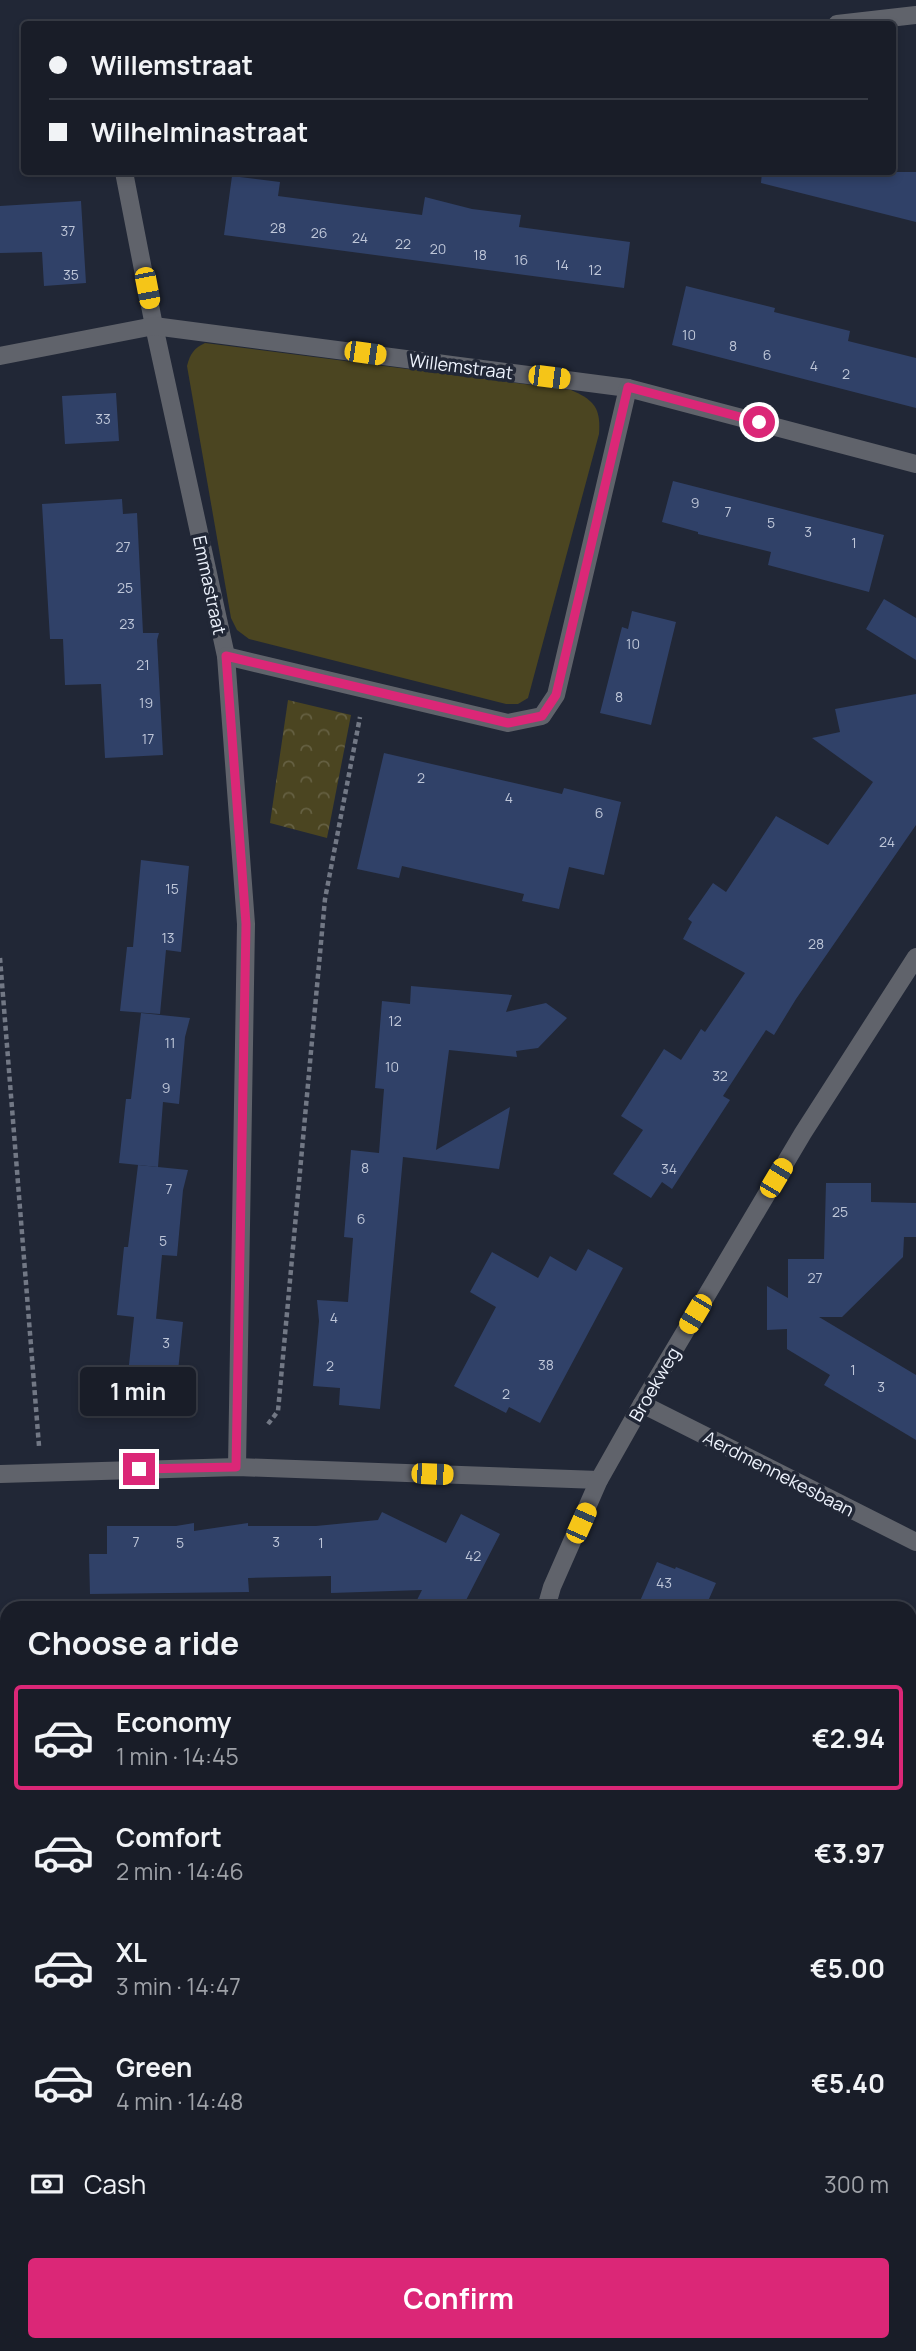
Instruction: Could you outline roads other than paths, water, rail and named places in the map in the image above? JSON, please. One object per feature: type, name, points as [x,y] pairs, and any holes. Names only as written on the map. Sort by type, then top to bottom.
[{"type":"street","points":[[863,21],[916,15]]},
{"type":"street","name":"Emmastraat","points":[[125,175],[154,326],[226,656],[246,924],[236,1467]]},
{"type":"street","name":"Willemstraat","points":[[0,356],[154,326],[628,387],[916,464]]},
{"type":"street","points":[[226,656],[508,723],[542,716],[556,695],[628,387]]},
{"type":"street","name":"Broekweg","points":[[548,1601],[600,1480],[642,1404],[803,1133],[916,957]]},
{"type":"street","name":"Aerdmennekesbaan","points":[[642,1404],[916,1542]]},
{"type":"street","points":[[0,1474],[236,1467],[600,1480]]}]
